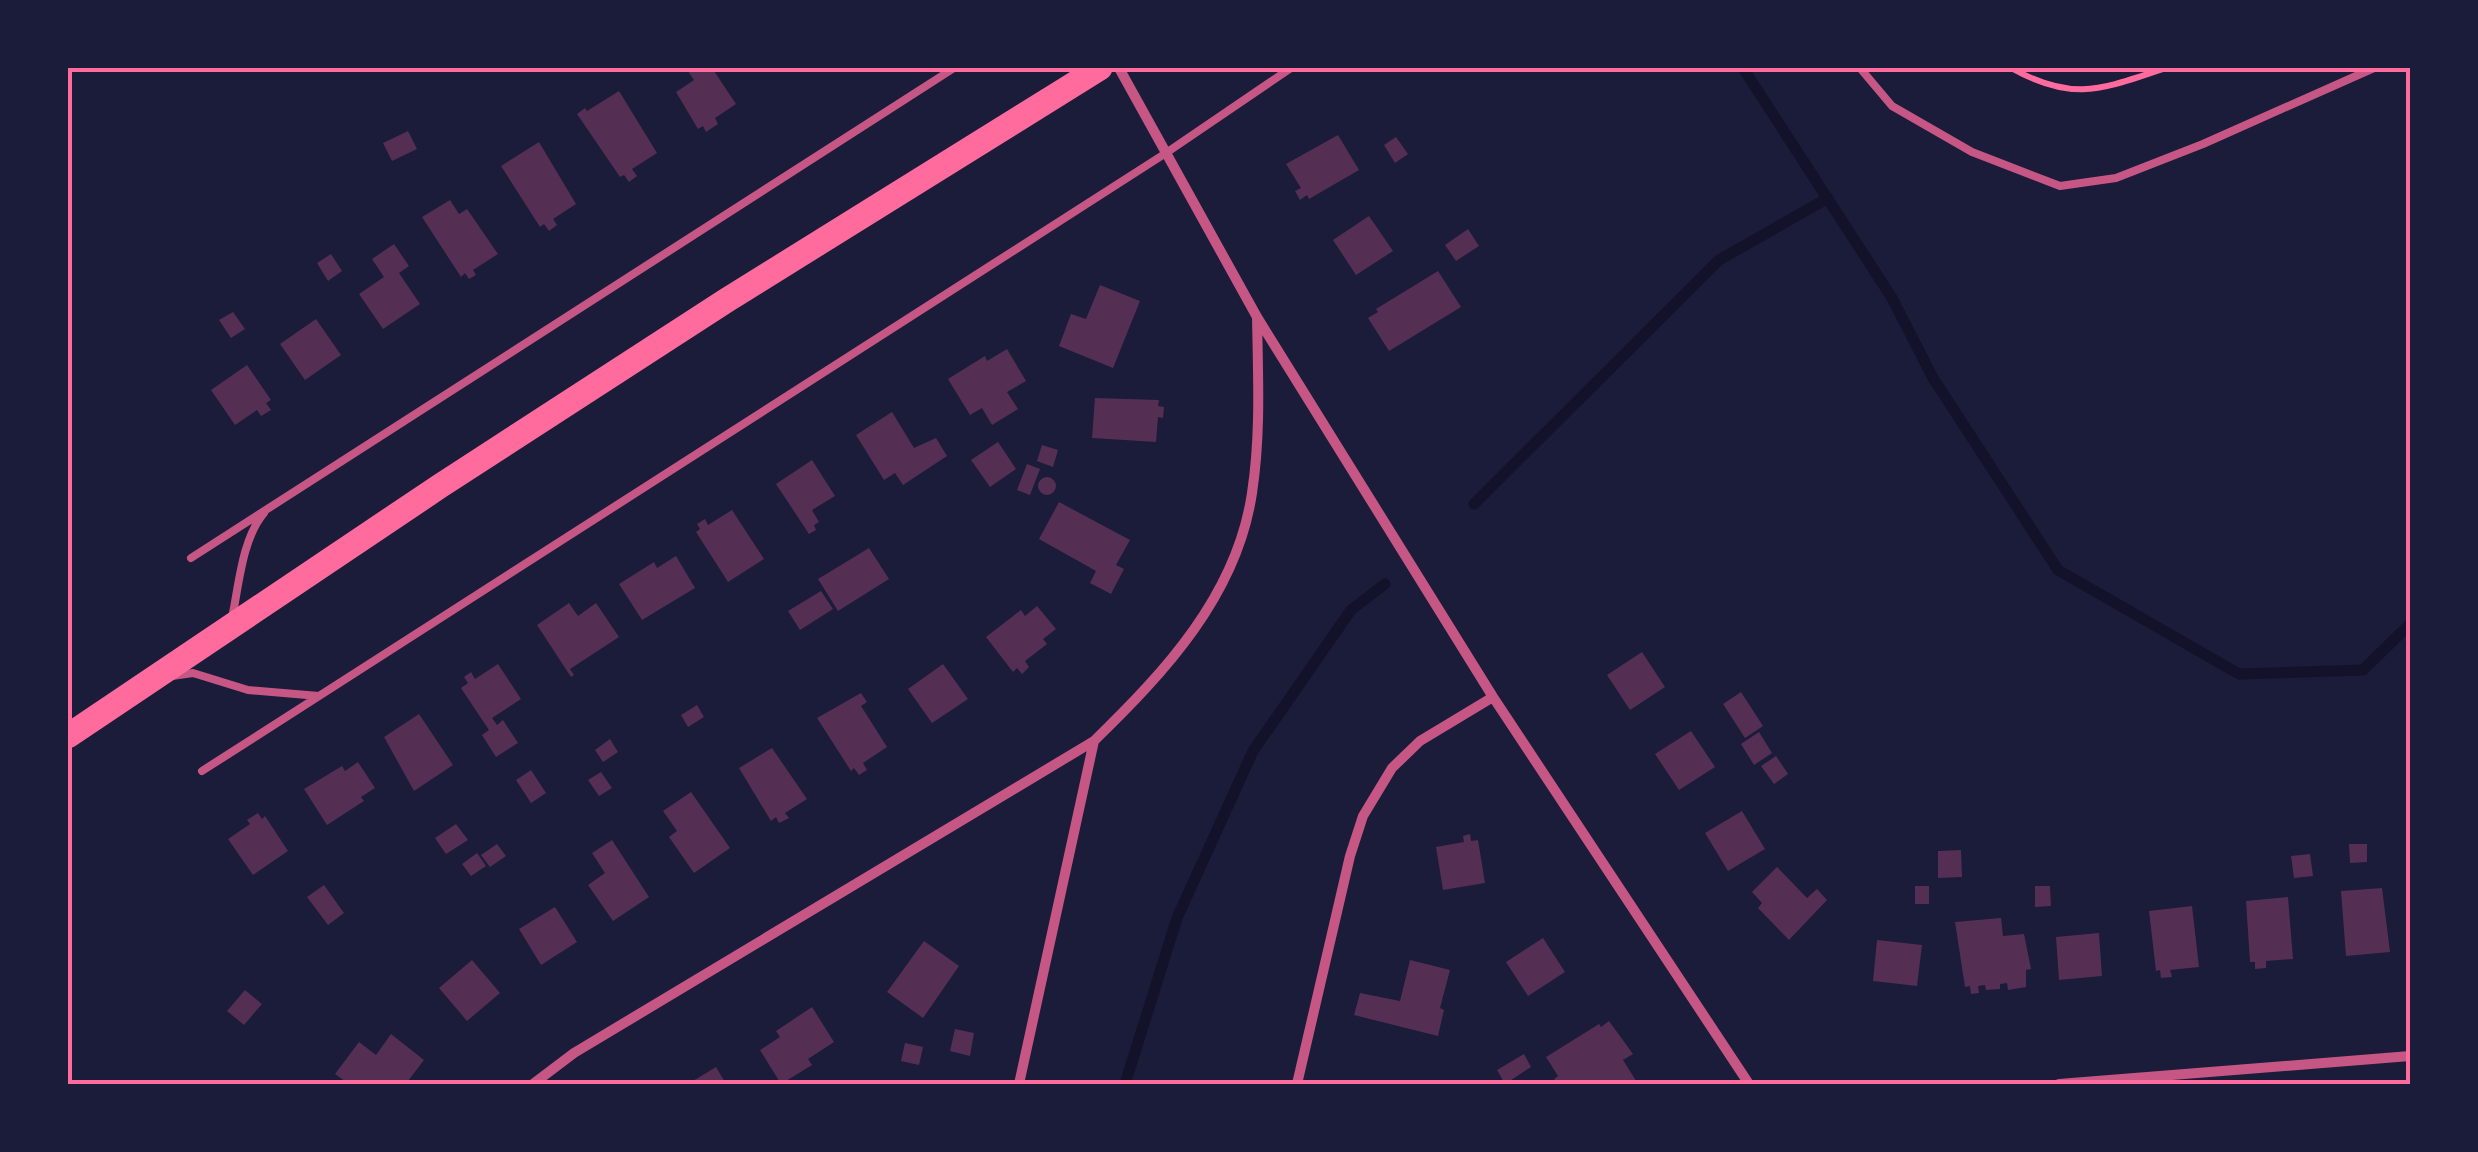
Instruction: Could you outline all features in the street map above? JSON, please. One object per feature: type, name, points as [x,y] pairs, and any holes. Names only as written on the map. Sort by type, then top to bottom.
[{"type":"main road","points":[[68,736],[727,300],[1100,68]]},
{"type":"street","points":[[1119,68],[1257,317],[1494,697],[1750,1084]]},
{"type":"street","points":[[533,1084],[574,1053],[1094,740],[1143,694],[1211,604],[1234,556],[1252,497],[1259,428],[1257,317]]},
{"type":"street","points":[[1297,1084],[1350,856],[1363,816],[1392,768],[1420,741],[1494,697]]},
{"type":"street","points":[[1019,1084],[1094,740]]},
{"type":"street","points":[[2059,1084],[2410,1056]]},
{"type":"lane","points":[[191,558],[954,68]]},
{"type":"lane","points":[[202,771],[1166,153],[1291,68]]},
{"type":"lane","points":[[1860,68],[1892,106],[1972,152],[2060,186],[2116,178],[2374,68]]},
{"type":"lane","points":[[230,628],[256,521],[270,506]]},
{"type":"lane","points":[[152,680],[193,673],[248,690],[319,696]]},
{"type":"path","points":[[2011,68],[2032,80],[2064,90],[2102,89],[2166,68]]},
{"type":"building","points":[[686,68],[712,68],[736,104],[715,118],[718,124],[706,132],[703,126],[698,129],[676,92],[694,80]]},
{"type":"building","points":[[619,91],[657,153],[632,169],[637,176],[629,182],[624,175],[620,177],[577,114]]},
{"type":"building","points":[[408,131],[417,149],[392,161],[383,143]]},
{"type":"building","points":[[1338,135],[1359,170],[1309,199],[1307,195],[1300,200],[1295,191],[1301,188],[1286,164]]},
{"type":"building","points":[[1396,137],[1408,154],[1395,163],[1384,145]]},
{"type":"building","points":[[539,142],[576,204],[553,219],[557,225],[549,231],[544,224],[540,227],[501,166]]},
{"type":"building","points":[[450,200],[459,214],[467,209],[498,254],[473,270],[476,275],[469,279],[465,273],[461,277],[422,217]]},
{"type":"building","points":[[1369,216],[1393,251],[1356,275],[1333,240]]},
{"type":"building","points":[[1468,229],[1479,246],[1456,261],[1445,245]]},
{"type":"building","points":[[394,244],[409,266],[399,273],[420,304],[383,329],[359,294],[384,277],[372,259]]},
{"type":"building","points":[[331,254],[342,271],[328,281],[317,263]]},
{"type":"building","points":[[1438,271],[1461,307],[1389,351],[1368,318],[1378,312],[1376,309]]},
{"type":"building","points":[[1100,285],[1140,301],[1113,368],[1059,346],[1071,314],[1086,319]]},
{"type":"building","points":[[233,312],[245,329],[231,338],[219,320]]},
{"type":"building","points":[[316,319],[341,355],[305,380],[280,344]]},
{"type":"building","points":[[1007,349],[1026,381],[1007,392],[1018,409],[992,425],[982,408],[970,415],[948,379],[985,356],[987,361]]},
{"type":"building","points":[[247,365],[271,400],[266,403],[271,410],[261,416],[257,410],[235,425],[211,390]]},
{"type":"building","points":[[1095,398],[1159,400],[1158,406],[1164,407],[1163,418],[1158,417],[1156,442],[1092,438]]},
{"type":"building","points":[[892,412],[914,448],[936,438],[947,456],[903,485],[895,473],[884,480],[856,435]]},
{"type":"building","points":[[998,442],[1016,469],[990,487],[971,460]]},
{"type":"building","points":[[1042,445],[1058,450],[1053,467],[1037,461]]},
{"type":"building","points":[[812,460],[835,496],[812,510],[819,522],[809,534],[776,484]]},
{"type":"building","points":[[1027,464],[1040,469],[1030,495],[1017,490]]},
{"type":"building","points":[[1047,477],[1054,479],[1054,493],[1047,495],[1040,493],[1038,486],[1040,479]]},
{"type":"building","points":[[1059,502],[1130,540],[1116,565],[1124,569],[1111,594],[1090,583],[1096,571],[1039,539]]},
{"type":"building","points":[[732,510],[764,559],[728,582],[696,532],[700,529],[697,524],[705,519],[708,525]]},
{"type":"building","points":[[869,548],[889,579],[838,611],[818,579]]},
{"type":"building","points":[[676,556],[695,588],[642,620],[619,584],[654,562],[657,568]]},
{"type":"building","points":[[821,591],[833,609],[800,630],[788,611]]},
{"type":"building","points":[[569,603],[578,616],[596,603],[619,637],[570,669],[574,675],[571,677],[537,625]]},
{"type":"building","points":[[1037,606],[1056,629],[1043,639],[1047,644],[1025,661],[1029,667],[1022,674],[1017,668],[1013,672],[986,637],[1021,610],[1025,616]]},
{"type":"building","points":[[1642,652],[1665,687],[1630,710],[1607,675]]},
{"type":"building","points":[[498,664],[521,699],[492,718],[497,725],[503,720],[518,743],[496,757],[482,735],[489,730],[461,688],[468,683],[464,677],[471,672],[475,679]]},
{"type":"building","points":[[943,664],[968,699],[932,723],[908,689]]},
{"type":"building","points":[[1741,692],[1763,726],[1745,738],[1723,704]]},
{"type":"building","points":[[861,693],[867,702],[861,706],[887,747],[863,763],[867,770],[859,775],[854,768],[851,771],[817,718]]},
{"type":"building","points":[[697,705],[704,717],[688,727],[681,715]]},
{"type":"building","points":[[419,714],[453,765],[414,791],[384,737]]},
{"type":"building","points":[[1691,731],[1715,767],[1679,790],[1655,754]]},
{"type":"building","points":[[1759,732],[1772,753],[1754,765],[1741,744]]},
{"type":"building","points":[[610,739],[618,752],[603,762],[595,750]]},
{"type":"building","points":[[772,748],[807,799],[785,813],[789,818],[779,823],[776,817],[771,821],[739,768]]},
{"type":"building","points":[[1776,756],[1788,774],[1774,784],[1761,766]]},
{"type":"building","points":[[358,762],[375,788],[361,797],[364,801],[327,825],[304,789],[342,766],[345,771]]},
{"type":"building","points":[[531,770],[546,793],[531,803],[516,780]]},
{"type":"building","points":[[601,772],[612,788],[599,796],[588,780]]},
{"type":"building","points":[[691,792],[730,848],[694,873],[669,837],[677,831],[663,811]]},
{"type":"building","points":[[1742,811],[1765,849],[1728,871],[1705,833]]},
{"type":"building","points":[[258,813],[262,819],[265,816],[288,851],[253,875],[228,839],[250,824],[247,820]]},
{"type":"building","points":[[456,824],[468,840],[446,854],[435,838]]},
{"type":"building","points":[[1470,834],[1471,841],[1478,840],[1485,883],[1443,890],[1436,847],[1464,842],[1463,836]]},
{"type":"building","points":[[612,840],[649,897],[613,921],[588,885],[605,873],[592,853]]},
{"type":"building","points":[[497,844],[506,856],[490,867],[481,855]]},
{"type":"building","points":[[2349,844],[2367,844],[2367,862],[2350,863]]},
{"type":"building","points":[[1961,850],[1962,877],[1938,878],[1938,851]]},
{"type":"building","points":[[477,853],[486,866],[471,876],[462,864]]},
{"type":"building","points":[[2310,854],[2313,876],[2294,878],[2291,856]]},
{"type":"building","points":[[1777,867],[1807,898],[1817,889],[1827,900],[1789,940],[1758,908],[1762,903],[1752,892]]},
{"type":"building","points":[[324,885],[344,913],[328,925],[307,897]]},
{"type":"building","points":[[1915,886],[1929,886],[1929,904],[1915,904]]},
{"type":"building","points":[[2035,886],[2050,886],[2051,906],[2035,907]]},
{"type":"building","points":[[2382,888],[2390,952],[2346,956],[2341,891]]},
{"type":"building","points":[[2288,897],[2293,959],[2266,961],[2266,968],[2255,969],[2255,962],[2250,962],[2246,901]]},
{"type":"building","points":[[2192,906],[2199,967],[2170,970],[2172,977],[2161,978],[2160,970],[2156,971],[2149,911]]},
{"type":"building","points":[[555,907],[577,942],[541,965],[519,929]]},
{"type":"building","points":[[2001,918],[2003,936],[2024,934],[2031,969],[2026,970],[2026,987],[2008,990],[2007,983],[2000,984],[2000,989],[1986,990],[1985,985],[1978,986],[1979,993],[1971,994],[1970,986],[1965,987],[1955,922]]},
{"type":"building","points":[[2099,933],[2102,976],[2059,980],[2056,937]]},
{"type":"building","points":[[1543,938],[1565,972],[1528,996],[1506,962]]},
{"type":"building","points":[[1877,940],[1922,945],[1917,986],[1873,981]]},
{"type":"building","points":[[924,941],[959,966],[923,1018],[887,992]]},
{"type":"building","points":[[472,960],[500,993],[467,1021],[439,988]]},
{"type":"building","points":[[1410,960],[1450,970],[1440,1008],[1444,1010],[1438,1036],[1354,1015],[1360,993],[1400,1001]]},
{"type":"building","points":[[245,990],[262,1004],[244,1025],[227,1011]]},
{"type":"building","points":[[812,1007],[834,1042],[808,1059],[812,1065],[781,1084],[760,1050],[780,1037],[776,1031]]},
{"type":"building","points":[[1609,1021],[1633,1054],[1623,1060],[1638,1084],[1558,1084],[1554,1079],[1558,1076],[1546,1057]]},
{"type":"building","points":[[955,1029],[974,1033],[970,1056],[950,1051]]},
{"type":"building","points":[[391,1034],[424,1060],[408,1081],[412,1084],[349,1084],[335,1074],[359,1042],[376,1055]]},
{"type":"building","points":[[905,1043],[923,1047],[919,1065],[901,1061]]},
{"type":"building","points":[[1524,1054],[1531,1067],[1505,1084],[1497,1070]]},
{"type":"building","points":[[716,1067],[726,1084],[688,1084]]},
{"type":"waterway","points":[[1743,68],[1892,298],[1933,378],[2058,570],[2239,674],[2363,670],[2410,624]]},
{"type":"waterway","points":[[1474,504],[1719,260],[1828,198]]},
{"type":"waterway","points":[[1125,1084],[1177,918],[1253,751],[1351,610],[1385,584]]}]
